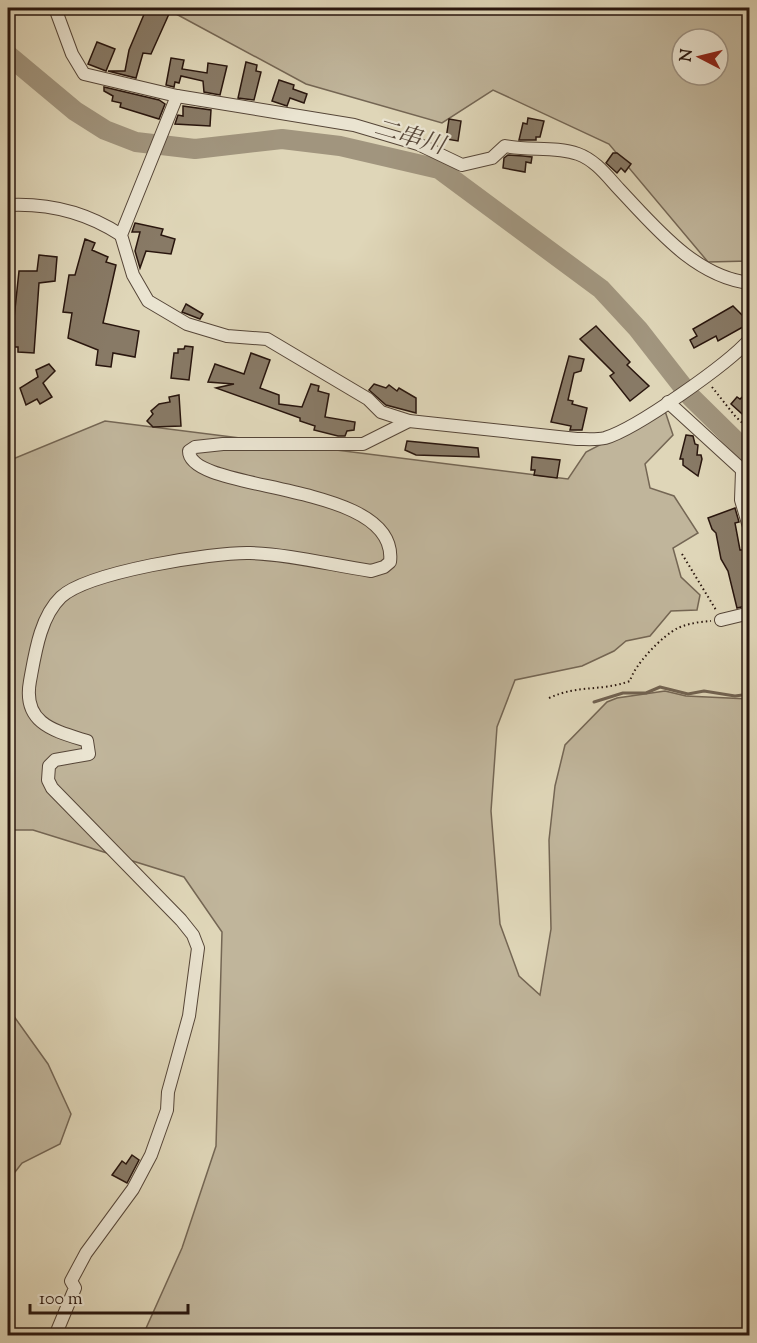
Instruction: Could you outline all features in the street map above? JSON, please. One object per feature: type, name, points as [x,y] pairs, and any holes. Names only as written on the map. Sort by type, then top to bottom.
[{"type":"street","points":[[55,8],[72,54],[84,74],[177,96],[354,125],[418,144],[462,165],[492,158],[505,146],[578,154],[597,165],[654,226],[700,266],[721,276],[750,283]]},
{"type":"street","points":[[177,96],[121,235],[133,275],[148,301],[187,324],[227,336],[267,339],[368,399],[381,412],[409,421],[577,439],[605,438],[668,402],[738,352],[750,339]]},
{"type":"street","points":[[8,205],[27,204],[76,212],[121,235]]},
{"type":"street","points":[[668,402],[746,474],[741,500],[750,530]]},
{"type":"street","points":[[55,1335],[73,1296],[75,1288],[71,1281],[87,1253],[133,1190],[151,1155],[167,1110],[168,1092],[186,1027],[198,948],[193,935],[182,920],[52,788],[48,780],[49,766],[56,760],[88,754],[89,749],[87,741],[48,729],[30,704],[28,688],[35,654],[49,613],[62,596],[77,587],[124,572],[179,560],[249,553],[371,571],[384,567],[390,562],[389,546],[383,532],[369,521],[350,510],[304,494],[225,477],[195,466],[189,458],[189,451],[195,447],[223,444],[363,444],[409,421]]},
{"type":"street","points":[[721,620],[750,613]]},
{"type":"path","points":[[704,376],[735,416],[750,430]]},
{"type":"path","points":[[549,698],[569,688],[611,688],[630,681],[633,670],[670,633],[696,622],[721,620],[682,554]]},
{"type":"shaded area","points":[[165,8],[749,8],[749,261],[708,262],[609,144],[493,90],[442,123],[306,84]]},
{"type":"shaded area","points":[[665,411],[673,435],[645,464],[650,488],[674,496],[698,533],[673,548],[681,577],[700,595],[697,610],[671,611],[650,636],[626,641],[614,651],[582,666],[515,680],[497,727],[491,811],[500,924],[519,976],[540,995],[551,929],[549,840],[555,786],[565,745],[607,702],[617,698],[665,691],[686,696],[749,699],[749,1335],[143,1335],[182,1248],[216,1146],[222,932],[184,877],[33,830],[8,830],[8,461],[105,421],[568,479],[586,452]]},
{"type":"shaded area","points":[[8,1008],[48,1064],[71,1114],[60,1144],[22,1163],[8,1181]]},
{"type":"building","points":[[145,12],[169,14],[151,54],[143,53],[136,78],[108,71],[125,71],[129,50]]},
{"type":"building","points":[[97,42],[115,49],[106,71],[88,64]]},
{"type":"building","points":[[171,58],[184,60],[182,69],[207,73],[208,63],[227,66],[220,95],[204,92],[203,81],[181,76],[179,83],[175,82],[174,87],[166,85]]},
{"type":"building","points":[[246,62],[257,65],[256,71],[261,72],[254,100],[238,98]]},
{"type":"building","points":[[279,80],[294,85],[293,89],[307,94],[304,103],[290,98],[287,106],[272,101]]},
{"type":"building","points":[[104,87],[159,100],[165,104],[159,119],[120,107],[121,103],[112,101],[113,96],[104,91]]},
{"type":"building","points":[[183,106],[211,110],[210,126],[175,124],[178,115],[183,116]]},
{"type":"building","points":[[528,118],[544,121],[540,137],[536,137],[536,140],[519,140],[523,123],[527,124]]},
{"type":"building","points":[[449,119],[461,121],[458,141],[446,139]]},
{"type":"building","points":[[613,153],[617,153],[631,164],[625,172],[621,168],[617,173],[606,163]]},
{"type":"building","points":[[508,155],[532,157],[531,163],[526,162],[525,172],[503,168],[504,158]]},
{"type":"building","points":[[135,223],[163,229],[161,235],[175,239],[171,254],[146,251],[140,268],[135,251],[140,232],[132,232]]},
{"type":"building","points":[[85,239],[95,243],[92,250],[108,257],[106,262],[116,265],[103,323],[139,331],[135,357],[113,353],[111,367],[96,365],[98,350],[68,338],[72,313],[63,312],[69,275],[75,275]]},
{"type":"building","points":[[39,255],[57,257],[55,281],[39,283],[34,353],[18,352],[18,347],[11,347],[19,271],[37,271]]},
{"type":"building","points":[[186,304],[203,314],[200,319],[182,312]]},
{"type":"building","points":[[733,306],[750,323],[718,341],[716,336],[694,348],[690,340],[697,336],[693,329]]},
{"type":"building","points":[[596,326],[630,362],[627,365],[649,386],[630,401],[610,376],[614,373],[580,339]]},
{"type":"building","points":[[185,346],[193,347],[189,380],[171,378],[174,353],[178,353],[178,349],[184,349]]},
{"type":"building","points":[[251,353],[270,360],[260,388],[279,395],[279,404],[302,407],[311,384],[319,386],[318,391],[329,394],[325,417],[355,422],[354,430],[347,431],[345,436],[338,436],[314,430],[315,426],[300,421],[300,418],[216,388],[234,384],[208,382],[215,364],[244,374]]},
{"type":"building","points":[[569,356],[584,359],[581,371],[574,373],[568,400],[573,401],[572,404],[587,408],[582,430],[570,430],[571,426],[551,422]]},
{"type":"building","points":[[49,364],[55,371],[43,383],[52,397],[40,404],[37,399],[26,405],[20,388],[38,377],[36,370]]},
{"type":"building","points":[[374,384],[386,388],[389,385],[397,391],[399,388],[416,398],[416,413],[386,405],[369,390]]},
{"type":"building","points":[[750,390],[750,421],[731,404],[737,397],[740,399]]},
{"type":"building","points":[[179,395],[181,426],[153,427],[147,421],[153,414],[151,411],[159,404],[170,402],[169,397]]},
{"type":"building","points":[[686,435],[693,436],[695,444],[698,445],[697,455],[701,455],[698,476],[683,465],[683,459],[680,459]]},
{"type":"building","points":[[407,441],[478,448],[479,457],[416,455],[405,450]]},
{"type":"building","points":[[532,457],[560,460],[557,478],[534,475],[535,470],[531,470]]},
{"type":"building","points":[[735,508],[739,522],[735,523],[740,550],[743,550],[746,560],[746,568],[743,568],[750,597],[750,605],[737,608],[728,571],[721,559],[716,533],[708,518]]},
{"type":"building","points":[[132,1155],[139,1160],[127,1183],[112,1175],[122,1161],[126,1164]]},
{"type":"waterway","name":"二串川","points":[[8,55],[75,111],[105,130],[136,142],[195,149],[282,139],[340,146],[439,169],[601,289],[638,329],[691,397],[750,455]]},
{"type":"waterway","points":[[594,702],[623,693],[646,693],[660,687],[688,694],[704,691],[735,696],[750,694]]}]
